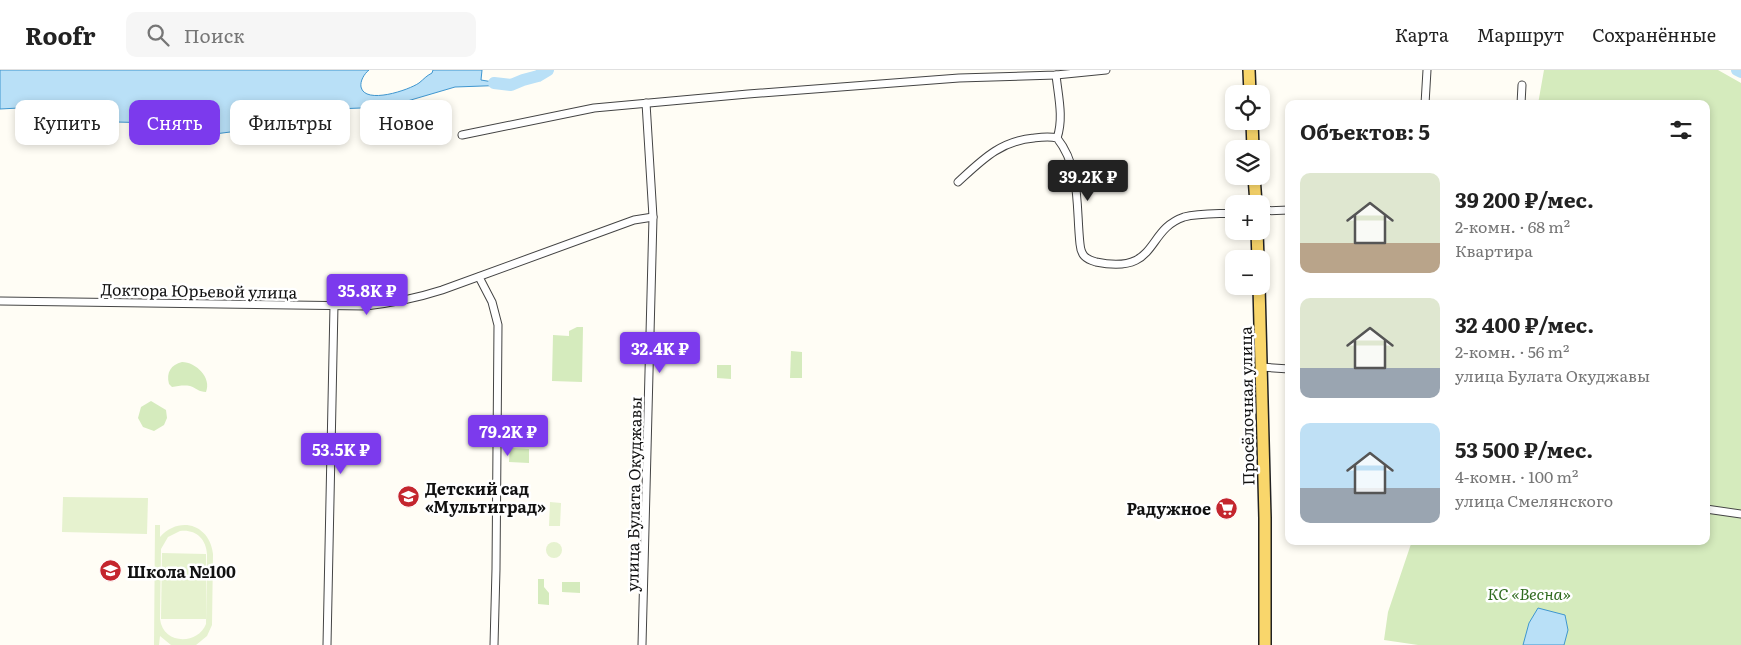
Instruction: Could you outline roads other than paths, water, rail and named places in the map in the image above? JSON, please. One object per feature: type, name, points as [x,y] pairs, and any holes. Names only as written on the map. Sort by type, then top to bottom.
[{"type":"main road","points":[[1249,70],[1250,85]]},
{"type":"main road","name":"Просёлочная улица","points":[[1259,295],[1265,518],[1265,645]]},
{"type":"street","points":[[462,135],[594,108],[959,78],[1056,75],[1106,70]]},
{"type":"street","points":[[1425,100],[1427,70]]},
{"type":"street","points":[[1056,75],[1060,110],[1057,138]]},
{"type":"street","points":[[1522,85],[1522,100]]},
{"type":"street","name":"улица Булата Окуджавы","points":[[642,645],[653,217],[646,103]]},
{"type":"street","points":[[958,182],[988,156],[1012,142],[1050,136],[1057,138],[1062,144],[1077,184],[1077,216],[1082,255],[1088,260],[1103,263],[1124,264],[1140,259],[1171,224],[1184,218],[1225,214]]},
{"type":"street","points":[[1270,211],[1285,210]]},
{"type":"street","name":"Доктора Юрьевой улица","points":[[0,301],[366,306],[423,296],[634,220],[653,217]]},
{"type":"street","points":[[479,277],[492,302],[498,325],[497,532],[494,645]]},
{"type":"street","points":[[327,645],[334,305]]},
{"type":"street","points":[[1262,367],[1285,369]]},
{"type":"street","points":[[1710,510],[1741,514]]},
{"type":"water","points":[[0,70],[369,70],[361,82],[361,87],[364,92],[370,95],[378,95],[397,92],[414,86],[432,73],[433,70],[482,70],[481,80],[511,85],[455,87],[411,100],[360,100],[360,108],[350,108],[350,100],[230,100],[230,132],[220,133],[220,100],[129,100],[129,122],[119,122],[119,100],[15,100],[15,108],[0,109]]},
{"type":"water","points":[[1538,608],[1565,615],[1568,630],[1564,645],[1523,645],[1529,623]]},
{"type":"waterway","points":[[494,83],[511,85],[538,76],[548,70]]},
{"type":"waterway","points":[[1737,70],[1741,72]]},
{"type":"place","name":"Детский сад «Мультиград»","points":[[409,497]]},
{"type":"place","name":"Радужное","points":[[1227,508]]},
{"type":"place","name":"Школа №100","points":[[111,571]]},
{"type":"park label","name":"КС «Весна»","points":[[1529,593]]}]
